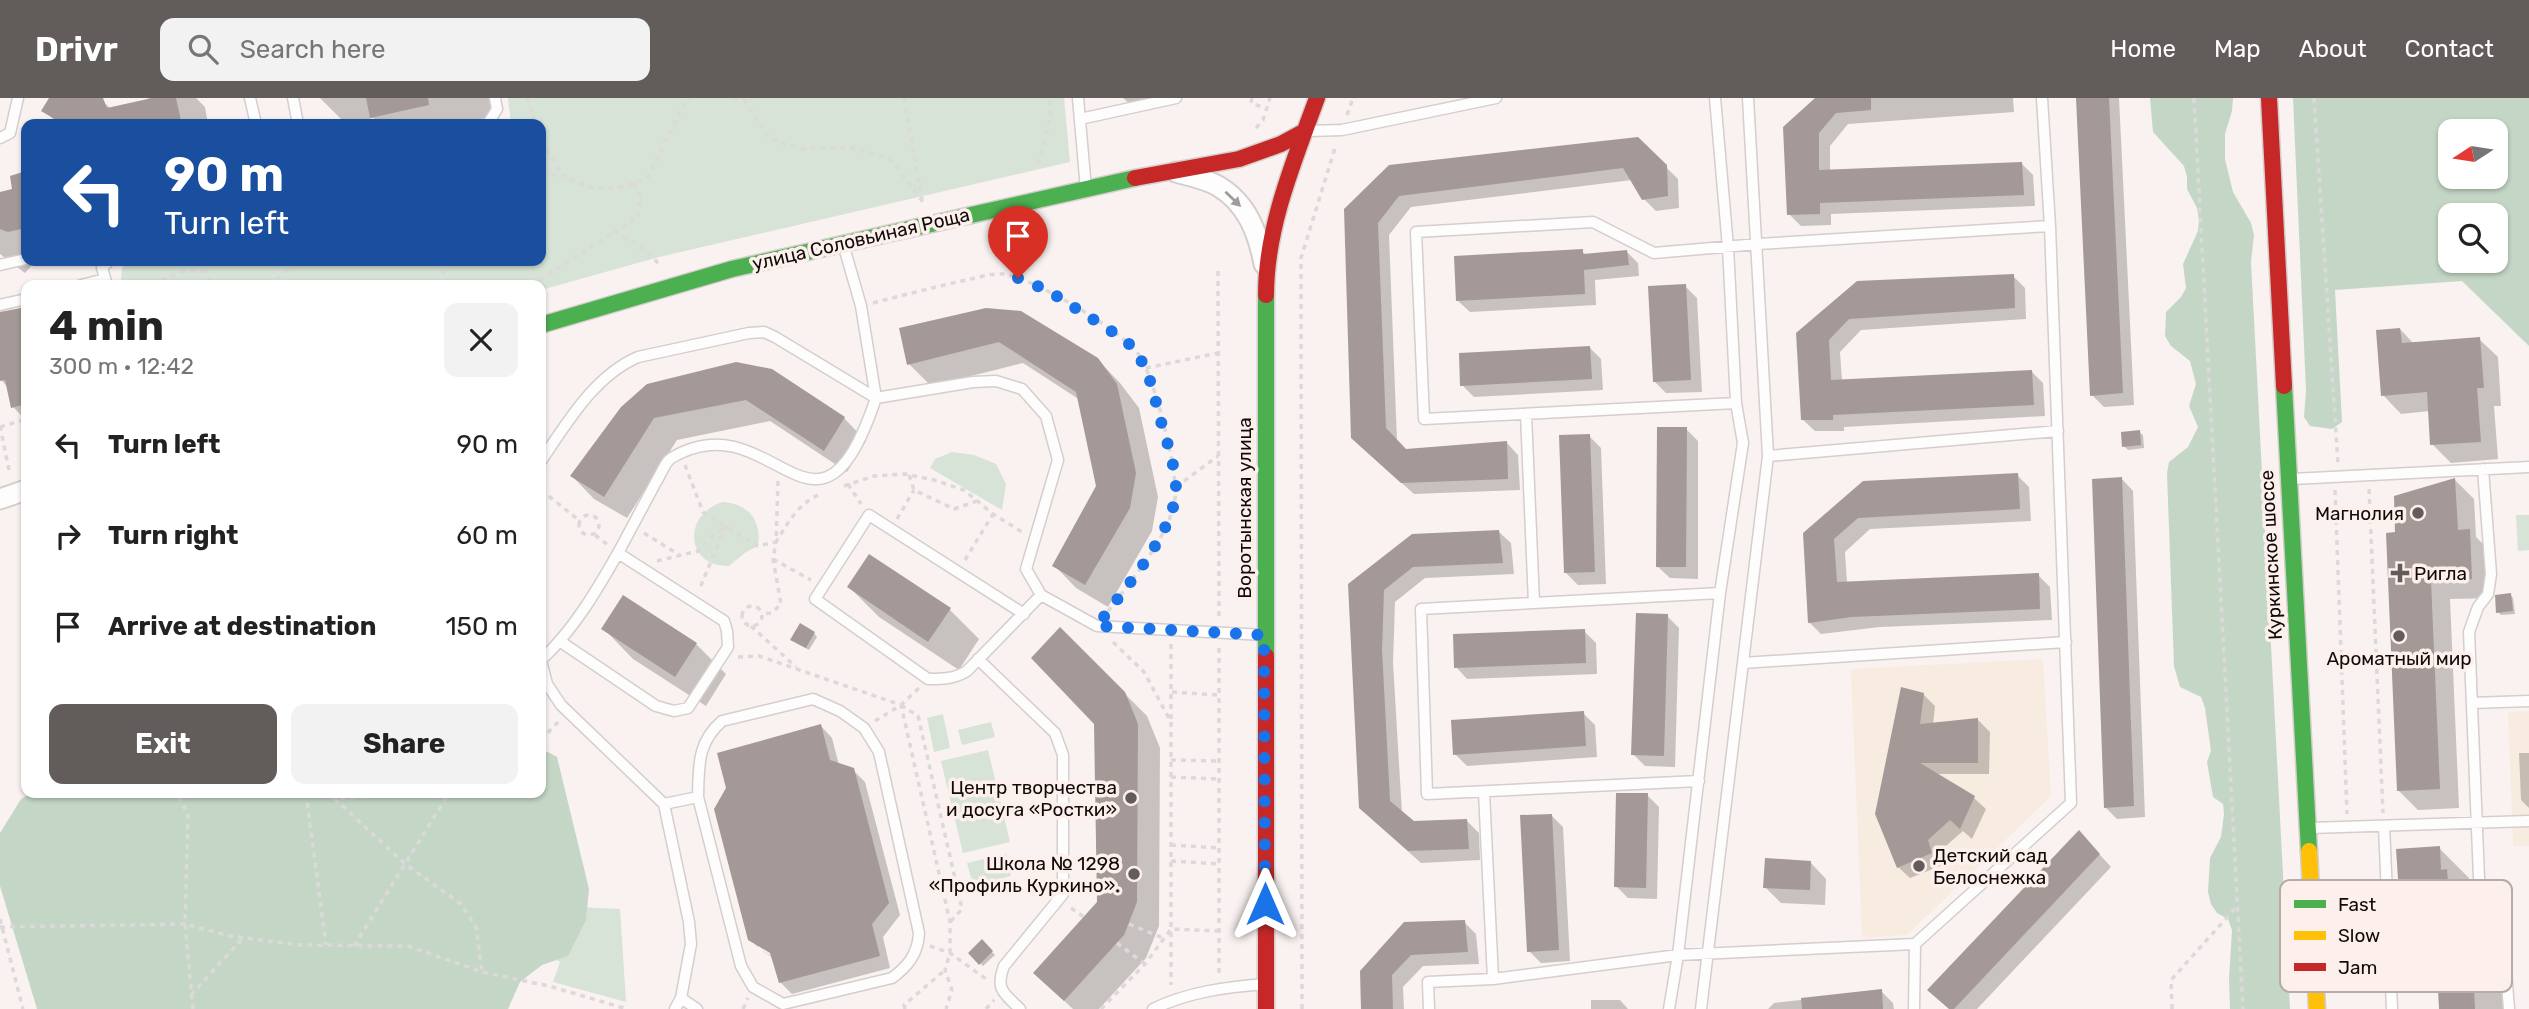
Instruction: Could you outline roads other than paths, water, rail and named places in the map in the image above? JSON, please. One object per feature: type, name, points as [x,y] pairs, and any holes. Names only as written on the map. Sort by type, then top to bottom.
[{"type":"street","name":"Воротынская улица","points":[[1266,1009],[1266,272],[1271,236],[1283,191],[1317,98]]},
{"type":"street","name":"Куркинское шоссе","points":[[2269,98],[2309,880]]},
{"type":"street","name":"улица Соловьиная Роща","points":[[546,323],[666,286],[1086,189],[1238,159],[1281,144],[1305,131]]},
{"type":"street","points":[[1172,171],[1217,185],[1233,197],[1247,214],[1258,236],[1266,272]]},
{"type":"street","points":[[0,499],[21,492]]},
{"type":"lane","points":[[0,138],[10,133],[18,98]]},
{"type":"lane","points":[[250,98],[255,119]]},
{"type":"lane","points":[[293,98],[297,119]]},
{"type":"lane","points":[[491,119],[497,109],[495,98]]},
{"type":"lane","points":[[1078,98],[1086,189]]},
{"type":"lane","points":[[1080,119],[1176,98]]},
{"type":"lane","points":[[1439,98],[1440,112]]},
{"type":"lane","points":[[1305,131],[1342,130],[1440,112],[1496,98]]},
{"type":"lane","points":[[1669,1009],[1678,955],[1720,593],[1743,443],[1736,403],[1728,247],[1714,98]]},
{"type":"lane","points":[[1701,1009],[1768,456],[1748,98]]},
{"type":"lane","points":[[1429,1009],[1428,982],[1493,979],[1678,955],[1915,944],[2071,803],[2050,226],[2042,98]]},
{"type":"lane","points":[[1736,403],[1424,419],[1416,232],[1593,222],[1654,253],[2050,226]]},
{"type":"lane","points":[[546,656],[561,642],[618,553],[669,460],[712,446],[741,448],[779,465],[800,479],[827,480],[841,470],[865,430],[876,398],[861,306],[844,244]]},
{"type":"lane","points":[[0,265],[21,260]]},
{"type":"lane","points":[[89,280],[105,271]]},
{"type":"lane","points":[[0,305],[21,300]]},
{"type":"lane","points":[[546,454],[580,405],[624,363],[638,357],[749,333],[764,332],[775,337],[876,398],[972,382],[996,381],[1022,389],[1046,416],[1058,460],[1026,569],[1041,595],[1097,626],[1264,635]]},
{"type":"lane","points":[[1526,414],[1534,603]]},
{"type":"lane","points":[[1768,456],[2058,431]]},
{"type":"lane","points":[[2288,479],[2529,467]]},
{"type":"lane","points":[[2479,880],[2469,632],[2478,607],[2488,594],[2491,574],[2483,469]]},
{"type":"lane","points":[[1024,614],[869,515],[816,599],[928,679],[957,677],[978,659],[1024,614],[1041,595]]},
{"type":"lane","points":[[561,642],[656,706],[674,711],[688,708],[728,647],[723,621],[618,553]]},
{"type":"lane","points":[[1699,782],[1427,794],[1422,609],[1720,593]]},
{"type":"lane","points":[[1743,663],[2066,642]]},
{"type":"lane","points":[[978,659],[1055,733],[1063,755],[1063,894],[1004,966],[999,980],[1002,991],[1020,1009]]},
{"type":"lane","points":[[546,680],[568,711],[664,804],[689,922],[691,944],[681,998],[675,1009]]},
{"type":"lane","points":[[813,699],[840,711],[864,728],[879,752],[919,933],[915,954],[906,968],[892,978],[783,1004],[753,987],[741,966],[698,797],[699,754],[712,730],[722,720],[813,699]]},
{"type":"lane","points":[[2472,703],[2529,701]]},
{"type":"lane","points":[[1484,792],[1493,979]]},
{"type":"lane","points":[[664,804],[698,797]]},
{"type":"lane","points":[[2306,828],[2529,821]]},
{"type":"lane","points":[[2384,826],[2386,880]]},
{"type":"lane","points":[[1914,1009],[1915,944]]},
{"type":"lane","points":[[1153,1009],[1171,1000],[1219,988],[1265,984]]},
{"type":"lane","points":[[681,998],[697,1009]]},
{"type":"place","name":"Магнолия","points":[[2418,513]]},
{"type":"place","name":"Ригла","points":[[2400,573]]},
{"type":"place","name":"Ароматный мир","points":[[2399,636]]},
{"type":"place","name":"Центр творчества и досуга «Ростки»","points":[[1131,798]]},
{"type":"place","name":"Детский сад Белоснежка","points":[[1919,866]]},
{"type":"place","name":"Школа № 1298 «Профиль Куркино».","points":[[1134,874]]}]
